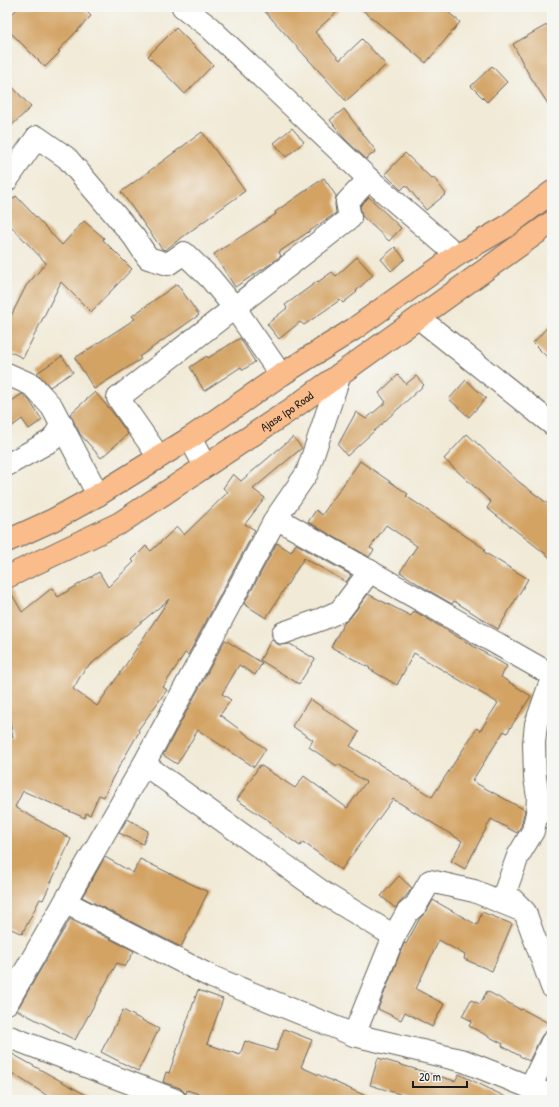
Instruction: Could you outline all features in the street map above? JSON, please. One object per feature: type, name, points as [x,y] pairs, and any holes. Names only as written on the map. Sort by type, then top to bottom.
[{"type":"highway","points":[[7,541],[52,520],[98,495],[190,438],[281,375],[354,329],[457,255],[506,228],[552,192]]},
{"type":"highway","name":"Ajase Ipo Road","points":[[7,577],[120,523],[340,374],[552,222]]},
{"type":"street","points":[[183,7],[209,27],[369,178],[457,255]]},
{"type":"street","points":[[7,180],[37,137],[67,158],[134,237],[148,258],[168,264],[184,253],[210,278],[234,307],[281,375]]},
{"type":"street","points":[[159,457],[118,398],[350,218],[347,202],[369,178]]},
{"type":"street","points":[[419,318],[552,424]]},
{"type":"street","points":[[7,374],[32,385],[52,408],[62,424],[98,495]]},
{"type":"street","points":[[7,1003],[144,764],[276,518],[306,473],[340,374]]},
{"type":"street","points":[[7,465],[52,440],[62,424]]},
{"type":"street","points":[[190,438],[204,466]]},
{"type":"street","points":[[276,518],[552,675]]},
{"type":"street","points":[[283,633],[340,611],[370,571]]},
{"type":"street","points":[[552,678],[536,724],[534,743],[538,797],[537,813],[532,831],[518,856],[505,892],[525,912],[552,987]]},
{"type":"street","points":[[144,764],[325,894],[394,936]]},
{"type":"street","points":[[354,1034],[394,936],[407,913],[416,906],[430,881],[474,891],[525,912]]},
{"type":"street","points":[[65,902],[212,977],[354,1034],[464,1061],[552,1096]]},
{"type":"street","points":[[7,1036],[143,1094],[175,1100]]},
{"type":"street","points":[[530,1088],[552,1042]]},
{"type":"building","points":[[19,7],[82,7],[91,16],[45,67],[7,29],[7,19]]},
{"type":"building","points":[[261,7],[342,7],[315,32],[340,60],[362,39],[386,65],[346,101]]},
{"type":"building","points":[[359,7],[442,7],[460,22],[426,63]]},
{"type":"building","points":[[552,22],[552,110],[528,73],[513,44]]},
{"type":"building","points":[[176,28],[213,65],[185,94],[148,56]]},
{"type":"building","points":[[492,66],[507,82],[487,102],[471,86]]},
{"type":"building","points":[[7,81],[31,107],[7,130]]},
{"type":"building","points":[[344,109],[376,151],[366,159],[344,138],[330,120]]},
{"type":"building","points":[[292,128],[304,142],[286,157],[274,143]]},
{"type":"building","points":[[202,132],[245,191],[165,250],[162,249],[121,192]]},
{"type":"building","points":[[405,153],[432,179],[434,178],[446,194],[426,210],[406,185],[401,190],[385,174]]},
{"type":"building","points":[[324,178],[336,196],[336,213],[279,252],[281,256],[269,265],[235,287],[214,254],[276,214],[275,212]]},
{"type":"building","points":[[16,196],[62,245],[84,221],[104,238],[103,240],[132,269],[91,312],[61,282],[23,358],[7,350],[7,324],[26,286],[46,263],[7,222],[7,205]]},
{"type":"building","points":[[369,197],[401,228],[389,241],[362,216],[360,206]]},
{"type":"building","points":[[395,247],[405,259],[391,271],[381,259]]},
{"type":"building","points":[[357,257],[373,275],[356,291],[357,292],[343,303],[340,300],[304,325],[300,322],[279,339],[267,324],[287,308],[285,305],[332,272],[336,276]]},
{"type":"building","points":[[177,284],[199,315],[139,357],[141,359],[94,389],[75,358],[135,319],[132,316]]},
{"type":"building","points":[[552,322],[552,362],[533,343]]},
{"type":"building","points":[[240,338],[255,362],[243,370],[241,367],[204,391],[190,367],[207,356],[208,358]]},
{"type":"building","points":[[62,356],[73,372],[50,387],[37,373]]},
{"type":"building","points":[[398,375],[406,384],[416,376],[424,385],[347,456],[338,445],[356,412],[366,419],[386,402],[379,393]]},
{"type":"building","points":[[466,380],[486,398],[469,417],[449,399]]},
{"type":"building","points":[[95,392],[128,434],[101,458],[80,434],[70,414]]},
{"type":"building","points":[[22,394],[29,400],[42,420],[29,429],[22,419],[7,430],[7,404]]},
{"type":"building","points":[[467,434],[519,482],[552,507],[552,559],[487,508],[491,502],[444,459]]},
{"type":"building","points":[[293,437],[302,448],[253,489],[265,498],[245,524],[255,530],[188,655],[185,653],[163,687],[167,690],[138,730],[139,732],[112,779],[104,797],[99,795],[90,815],[86,813],[85,818],[23,791],[15,807],[71,839],[43,900],[40,899],[22,934],[7,927],[7,735],[13,737],[7,705],[7,589],[9,589],[22,612],[52,588],[58,597],[99,572],[108,587],[134,562],[132,560],[146,546],[151,551],[177,527],[184,535],[228,492],[223,488],[233,474],[241,481]],"holes":[[[169,599],[97,706],[73,689],[84,670]]]},
{"type":"building","points":[[360,461],[408,494],[406,496],[485,549],[484,552],[528,579],[498,629],[454,601],[452,604],[400,572],[417,546],[386,525],[370,548],[374,550],[369,557],[308,522],[316,510],[322,515]]},
{"type":"building","points":[[277,543],[291,552],[296,544],[351,575],[346,582],[304,558],[266,618],[244,604]]},
{"type":"building","points":[[368,594],[411,616],[414,611],[507,666],[501,677],[531,696],[507,733],[504,731],[472,781],[525,810],[521,826],[517,833],[491,819],[465,869],[451,861],[462,841],[393,799],[341,870],[303,842],[300,846],[270,824],[271,822],[237,800],[260,765],[295,788],[304,776],[347,808],[366,782],[338,764],[337,766],[309,747],[313,740],[292,726],[310,699],[359,732],[350,746],[432,797],[477,728],[480,731],[498,703],[414,653],[397,685],[369,669],[370,668],[331,647],[344,623],[350,618]]},
{"type":"building","points":[[272,639],[275,643],[280,645],[290,644],[315,659],[299,684],[260,660]]},
{"type":"building","points":[[225,640],[262,663],[255,675],[239,665],[222,694],[231,700],[220,715],[266,749],[254,767],[198,730],[177,764],[163,755]]},
{"type":"building","points":[[127,819],[148,831],[143,844],[119,833]]},
{"type":"building","points":[[105,857],[133,873],[140,859],[208,892],[181,947],[82,897]]},
{"type":"building","points":[[399,876],[412,888],[395,908],[381,896]]},
{"type":"building","points":[[433,900],[477,925],[482,912],[512,924],[492,971],[464,959],[465,955],[439,940],[416,989],[444,1004],[432,1027],[405,1012],[401,1020],[378,1009],[404,943],[406,944],[420,918],[427,911]]},
{"type":"building","points":[[70,919],[134,951],[125,967],[117,963],[75,1040],[17,1010]]},
{"type":"building","points":[[198,990],[223,999],[207,1044],[240,1055],[245,1041],[276,1051],[284,1029],[312,1040],[301,1067],[375,1100],[217,1100],[187,1090],[186,1094],[180,1088],[163,1082],[166,1072],[169,1073]]},
{"type":"building","points":[[487,991],[552,1025],[550,1030],[545,1032],[541,1037],[529,1061],[502,1046],[503,1044],[469,1026],[472,1021],[462,1016],[471,1000],[480,1004]]},
{"type":"building","points":[[123,1010],[159,1029],[138,1071],[101,1052]]},
{"type":"building","points":[[7,1051],[95,1100],[54,1100],[7,1070]]},
{"type":"building","points":[[378,1058],[455,1081],[459,1074],[512,1100],[419,1100],[370,1085]]}]
